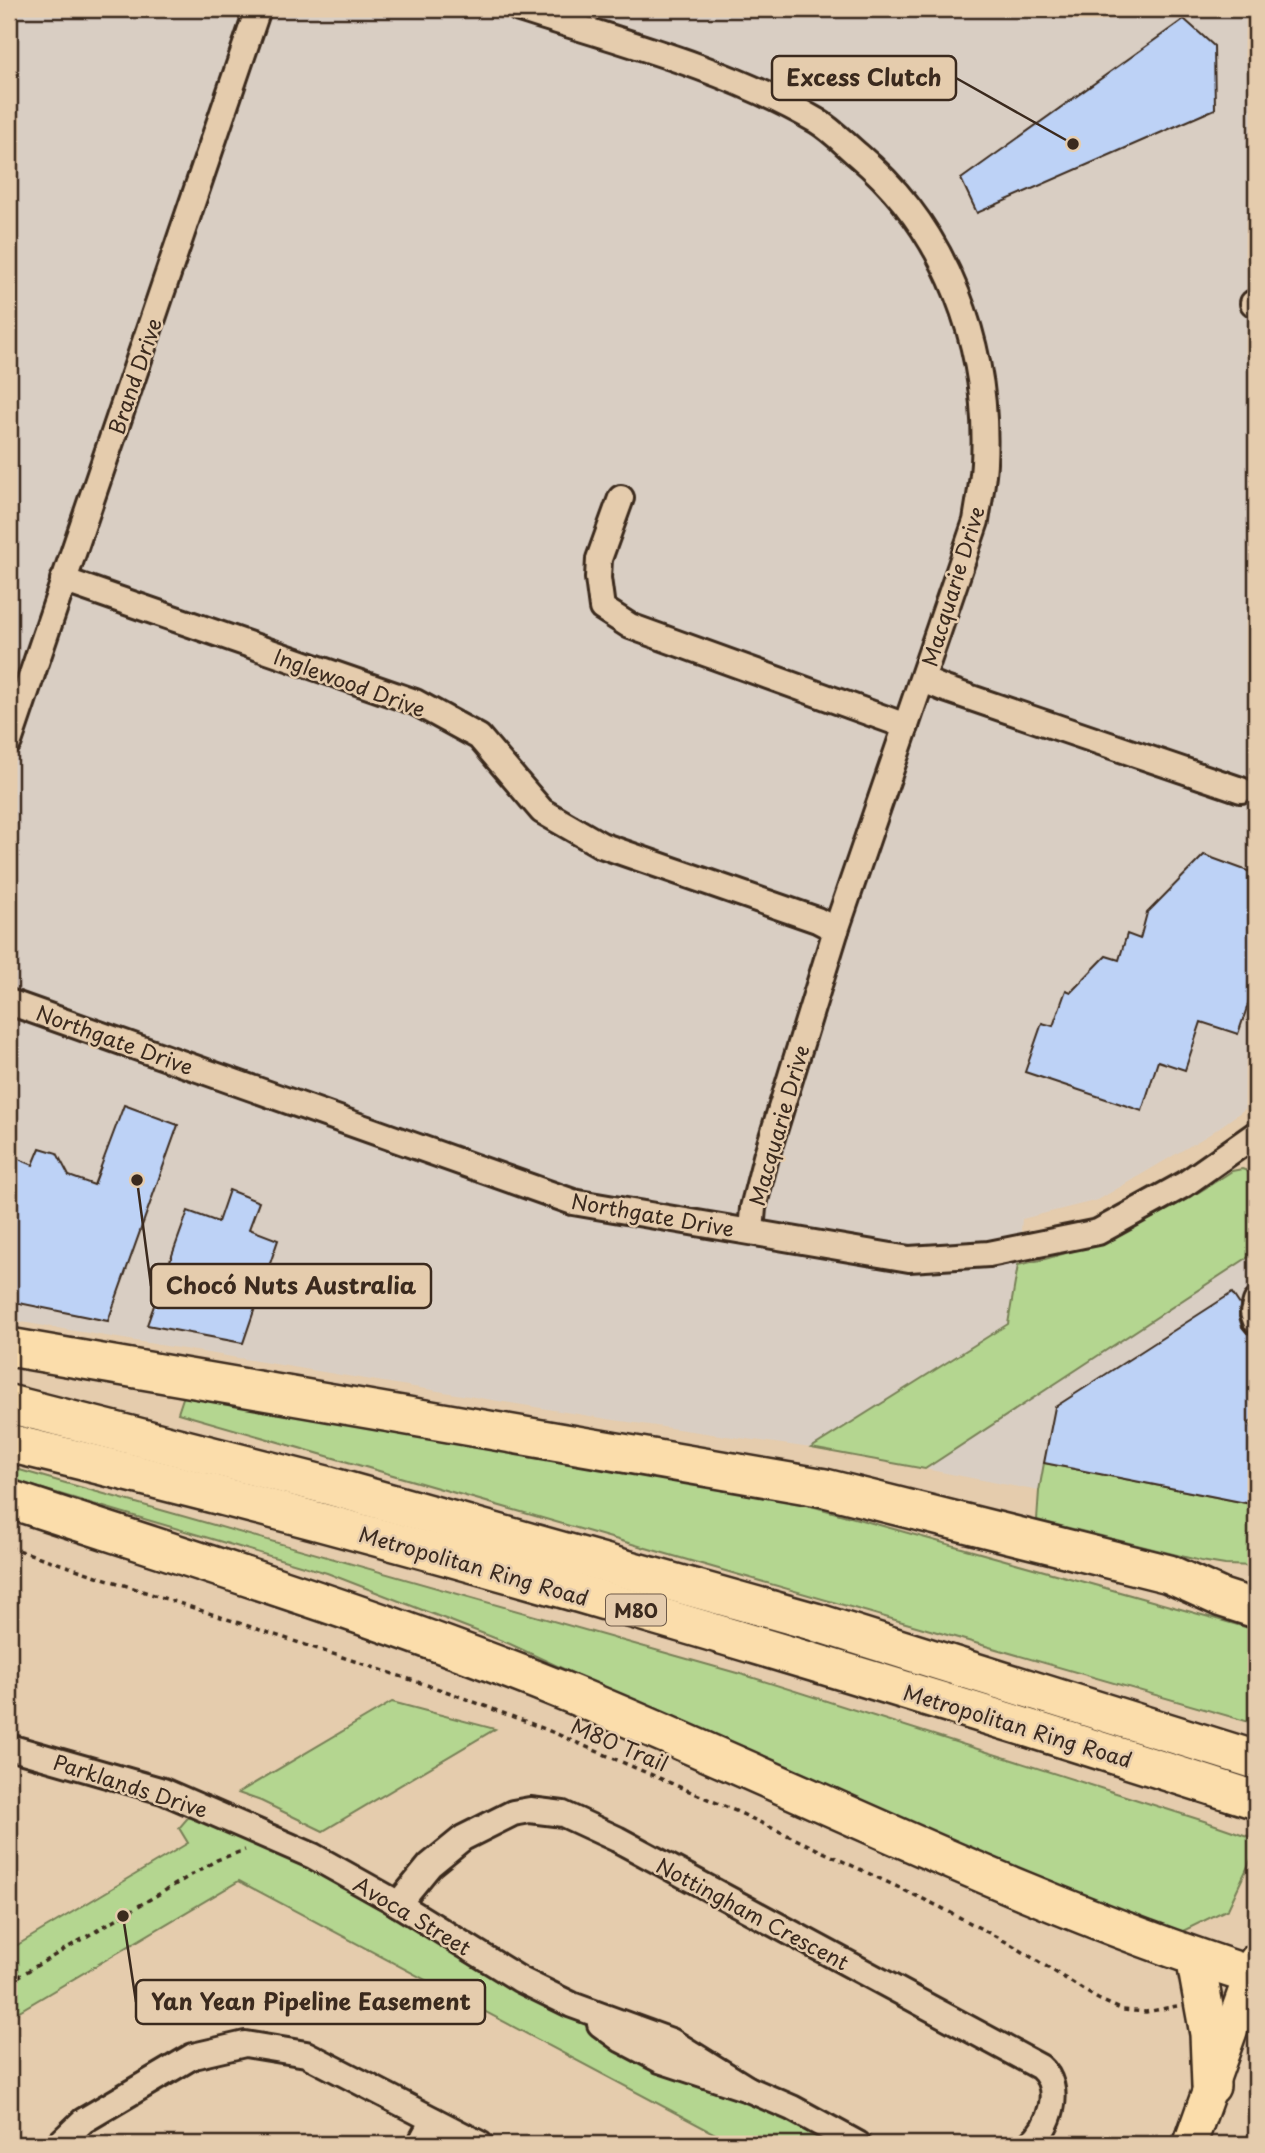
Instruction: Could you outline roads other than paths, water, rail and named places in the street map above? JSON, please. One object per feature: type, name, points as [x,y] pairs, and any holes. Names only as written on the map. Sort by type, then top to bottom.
[{"type":"highway","points":[[9,1347],[825,1488],[1169,1574],[1256,1580]]},
{"type":"highway","name":"Metropolitan Ring Road","points":[[9,1404],[326,1485],[708,1592],[1007,1681],[1256,1760]]},
{"type":"highway","name":"Metropolitan Ring Road","points":[[9,1443],[341,1527],[674,1621],[896,1686],[1256,1800]]},
{"type":"highway","points":[[9,1499],[418,1634],[572,1694],[1050,1903],[1195,1957],[1254,1971]]},
{"type":"highway","points":[[1169,1574],[1222,1598],[1256,1609]]},
{"type":"highway","points":[[1195,1957],[1209,2034],[1211,2086]]},
{"type":"main road","points":[[1190,2144],[1254,1971]]},
{"type":"street","name":"Brand Drive","points":[[9,742],[258,9]]},
{"type":"street","name":"Macquarie Drive","points":[[519,9],[702,68],[819,122],[893,188],[925,228],[948,272],[968,322],[976,356],[982,406],[984,462],[976,520],[836,930],[766,1157],[752,1208],[751,1231]]},
{"type":"street","points":[[621,498],[598,559],[601,608],[630,625],[906,726]]},
{"type":"street","name":"Inglewood Drive","points":[[63,580],[415,702],[479,737],[542,811],[601,845],[817,920],[836,930]]},
{"type":"street","points":[[923,680],[945,690],[1241,790]]},
{"type":"street","name":"Northgate Drive","points":[[9,1002],[573,1202],[909,1259],[1000,1252],[1098,1233],[1185,1184],[1256,1134]]},
{"type":"street","points":[[1256,1302],[1253,1313],[1256,1321]]},
{"type":"street","name":"Parklands Drive","points":[[9,1747],[163,1791],[252,1828]]},
{"type":"street","name":"Nottingham Crescent","points":[[398,1904],[430,1865],[463,1838],[513,1813],[530,1810],[563,1814],[617,1839],[1041,2067],[1045,2070],[1054,2098],[1044,2129],[1030,2144]]},
{"type":"street","name":"Avoca Street","points":[[252,1828],[313,1856],[398,1904],[520,1980],[572,2005],[671,2041],[748,2089],[792,2108],[858,2144]]},
{"type":"street","points":[[59,2144],[83,2121],[192,2056],[245,2043],[306,2054],[480,2144]]},
{"type":"street","points":[[420,2144],[433,2120]]},
{"type":"place","name":"Excess Clutch","points":[[1073,144]]},
{"type":"place","name":"Chocó Nuts Australia","points":[[137,1180]]},
{"type":"place","name":"Yan Yean Pipeline Easement","points":[[123,1916]]}]
